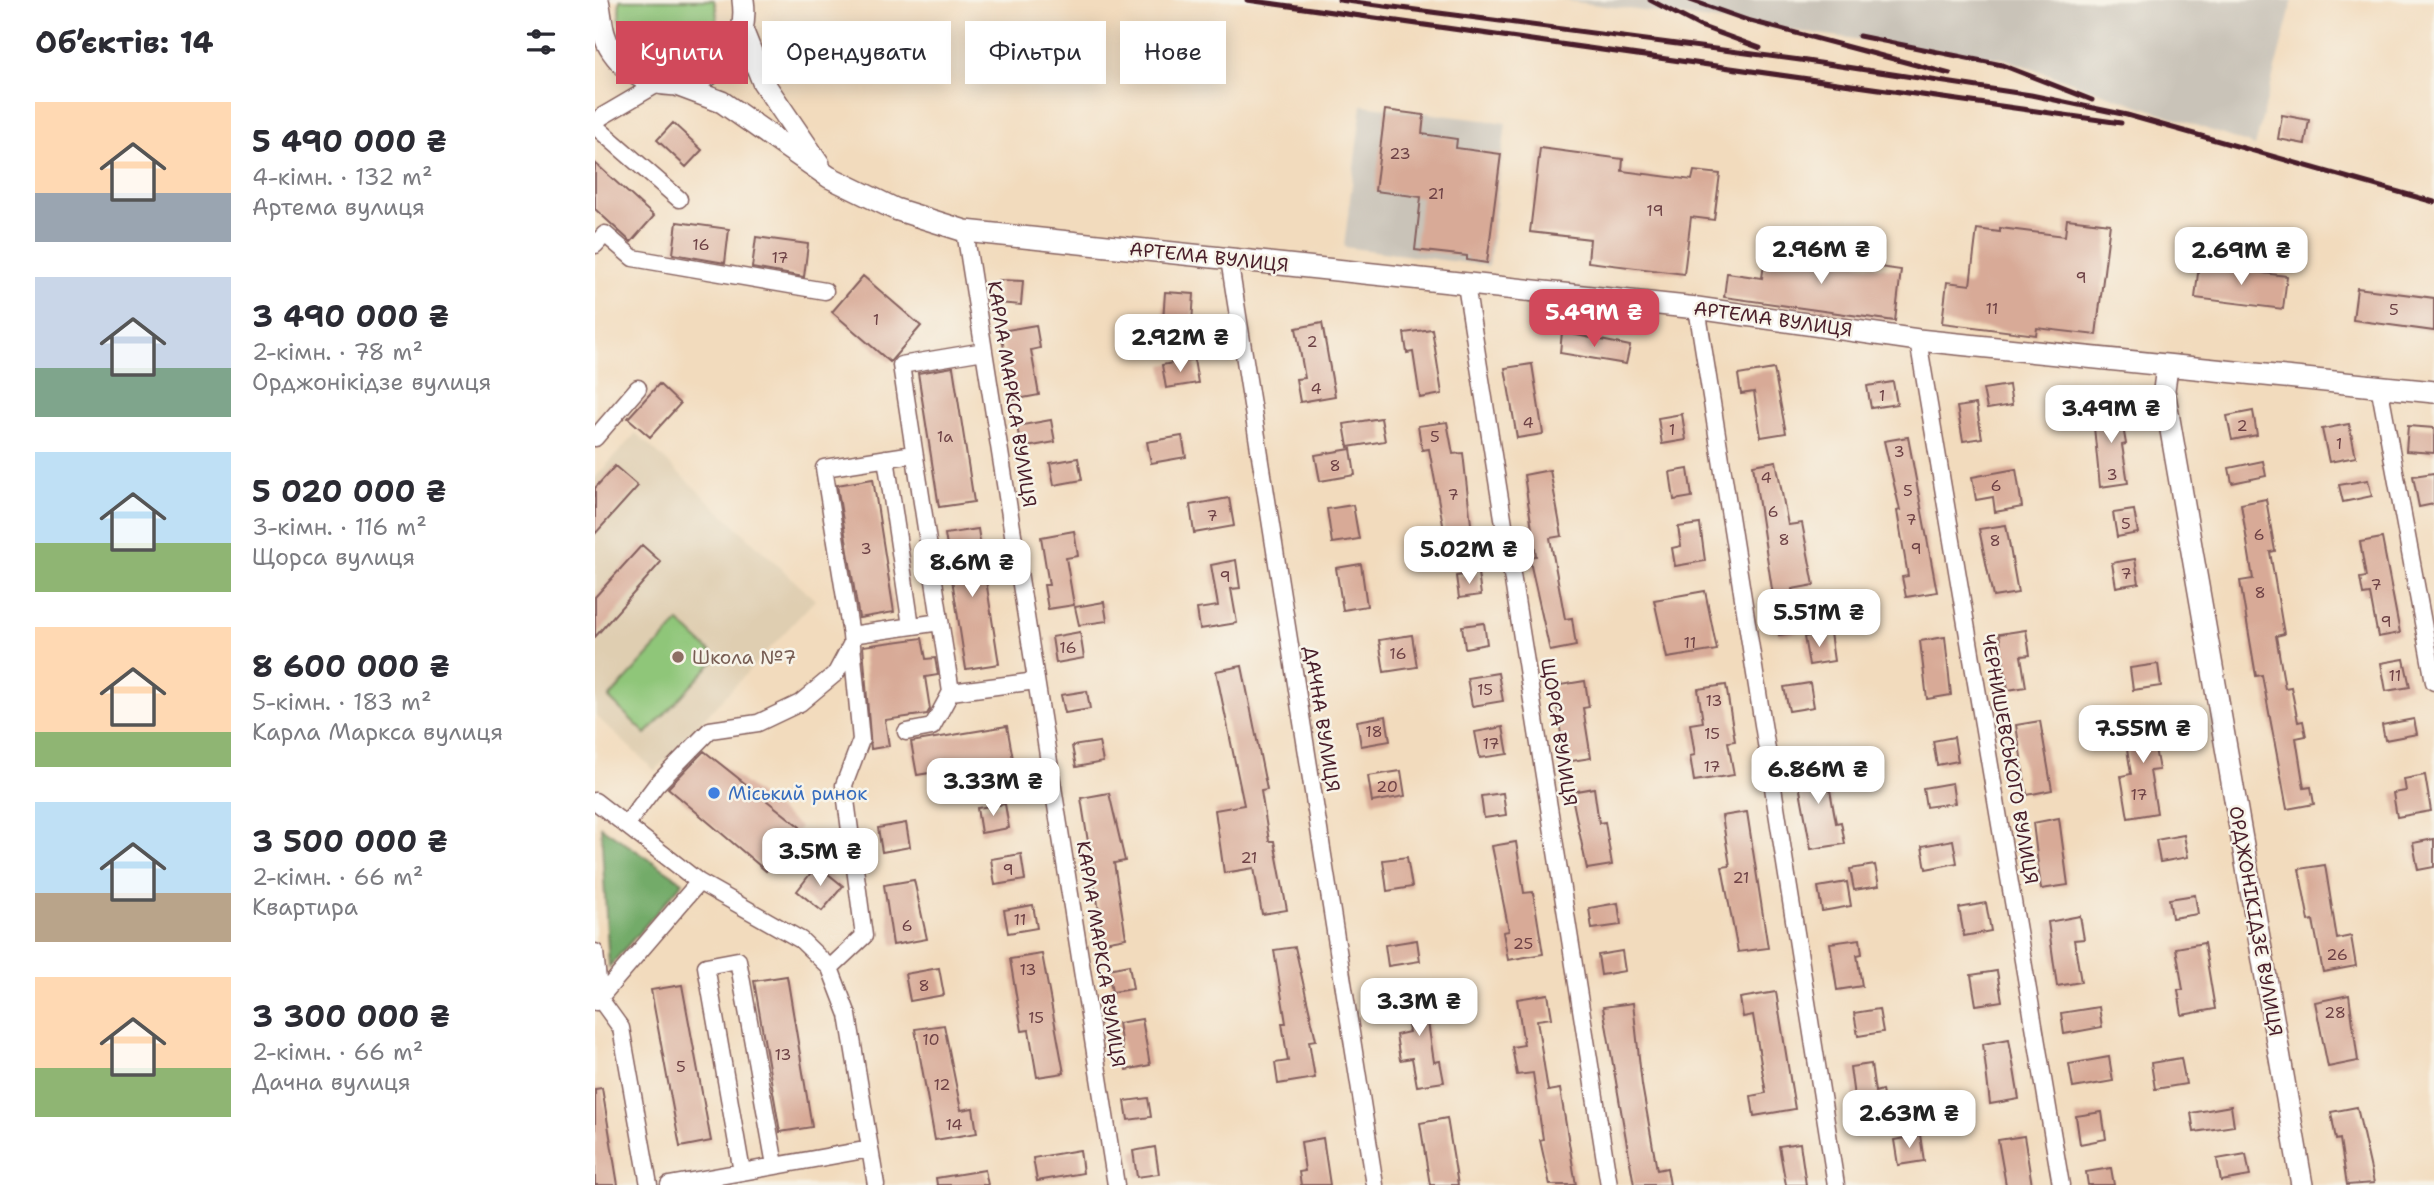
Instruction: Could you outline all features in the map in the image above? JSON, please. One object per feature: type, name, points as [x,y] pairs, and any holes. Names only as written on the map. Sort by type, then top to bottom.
[{"type":"main road","points":[[743,0],[743,21]]},
{"type":"main road","points":[[598,31],[599,1]]},
{"type":"main road","name":"АРТЕМА ВУЛИЦЯ","points":[[598,31],[629,70],[722,102],[829,177],[895,209],[965,231],[1697,308],[1918,340],[2434,392]]},
{"type":"main road","name":"АРТЕМА ВУЛИЦЯ","points":[[748,44],[763,82],[829,177]]},
{"type":"main road","points":[[669,85],[678,84]]},
{"type":"main road","name":"ОРДЖОНІКІДЗЕ ВУЛИЦЯ","points":[[2167,367],[2164,390],[2302,1185]]},
{"type":"street","points":[[669,85],[601,117],[595,125],[679,200]]},
{"type":"street","name":"КАРЛА МАРКСА ВУЛИЦЯ","points":[[965,231],[1116,1185]]},
{"type":"street","points":[[595,245],[605,234],[633,258],[825,291]]},
{"type":"street","name":"ДАЧНА ВУЛИЦЯ","points":[[1229,259],[1375,1185]]},
{"type":"street","name":"ЩОРСА ВУЛИЦЯ","points":[[1466,285],[1609,1185]]},
{"type":"street","points":[[1697,308],[1836,1185]]},
{"type":"street","name":"ЧЕРНИШЕВСЬКОГО ВУЛИЦЯ","points":[[1918,340],[2061,1185]]},
{"type":"street","points":[[907,732],[932,727],[951,691],[901,365],[984,351]]},
{"type":"street","points":[[2379,385],[2434,682]]},
{"type":"street","points":[[595,438],[638,388]]},
{"type":"street","points":[[830,968],[864,936],[845,785],[861,740],[851,639],[824,468],[914,454]]},
{"type":"street","points":[[886,458],[911,626]]},
{"type":"street","points":[[851,639],[940,622]]},
{"type":"street","points":[[626,825],[656,785],[710,730],[758,723],[800,703],[836,673],[851,639]]},
{"type":"street","points":[[951,691],[1036,681]]},
{"type":"street","points":[[595,801],[699,882],[801,940],[830,968],[841,991],[876,1185]]},
{"type":"street","points":[[597,1001],[699,882]]},
{"type":"street","points":[[595,952],[597,1001],[621,1028],[649,1185]]},
{"type":"street","points":[[742,1171],[706,967],[738,960],[775,1165]]},
{"type":"street","points":[[669,1185],[870,1149]]},
{"type":"shaded area","points":[[1561,0],[2293,0],[2255,146],[2005,59]]},
{"type":"shaded area","points":[[1362,105],[1506,123],[1489,266],[1344,247]]},
{"type":"shaded area","name":"Школа №7","points":[[636,433],[815,600],[655,771],[595,715],[595,478]]},
{"type":"green space","points":[[620,0],[714,0],[716,21],[621,21]]},
{"type":"green space","points":[[679,622],[717,658],[646,734],[609,698]]},
{"type":"green space","points":[[601,827],[683,882],[609,967]]},
{"type":"building","points":[[1385,110],[1424,115],[1422,134],[1457,139],[1456,148],[1501,154],[1487,263],[1467,260],[1467,256],[1415,250],[1421,197],[1375,191]]},
{"type":"building","points":[[2282,115],[2309,120],[2305,144],[2278,139]]},
{"type":"building","points":[[673,123],[702,150],[686,167],[657,140]]},
{"type":"building","points":[[1540,148],[1623,159],[1622,171],[1692,180],[1694,171],[1720,174],[1714,220],[1691,217],[1684,274],[1588,262],[1590,239],[1530,232]]},
{"type":"building","points":[[595,163],[654,216],[631,242],[595,209]]},
{"type":"building","points":[[2067,219],[2110,224],[2096,335],[2037,328],[2036,335],[1942,323],[1947,282],[1970,285],[1977,229],[2000,232],[2000,228],[2065,236]]},
{"type":"building","points":[[677,222],[729,229],[725,263],[673,254]]},
{"type":"building","points":[[756,237],[808,244],[804,277],[752,268]]},
{"type":"building","points":[[1766,251],[1901,270],[1895,321],[1724,297],[1727,273],[1762,278]]},
{"type":"building","points":[[2199,265],[2287,276],[2283,309],[2195,298]]},
{"type":"building","points":[[863,276],[921,326],[890,362],[832,312]]},
{"type":"building","points":[[999,280],[1023,281],[1021,305],[998,303]]},
{"type":"building","points":[[2357,288],[2434,298],[2434,331],[2353,320]]},
{"type":"building","points":[[1165,292],[1194,294],[1192,323],[1163,321]]},
{"type":"building","points":[[1322,323],[1335,396],[1300,402],[1296,379],[1305,378],[1296,328]]},
{"type":"building","points":[[1036,325],[1040,348],[1031,350],[1039,395],[1012,400],[1001,331]]},
{"type":"building","points":[[1432,329],[1442,394],[1420,398],[1413,352],[1407,353],[1404,333]]},
{"type":"building","points":[[1562,332],[1630,346],[1626,364],[1560,353]]},
{"type":"building","points":[[1194,359],[1198,383],[1166,388],[1162,365]]},
{"type":"building","points":[[1532,364],[1543,434],[1517,438],[1505,368]]},
{"type":"building","points":[[953,367],[974,502],[939,507],[918,373]]},
{"type":"building","points":[[1774,369],[1786,433],[1761,437],[1754,392],[1741,394],[1738,375]]},
{"type":"building","points":[[1893,382],[1897,404],[1871,408],[1867,386]]},
{"type":"building","points":[[659,384],[680,404],[650,437],[628,418]]},
{"type":"building","points":[[2009,385],[2012,405],[1987,409],[1983,389]]},
{"type":"building","points":[[2118,398],[2126,444],[2122,445],[2128,483],[2100,487],[2094,427],[2102,426],[2098,401]]},
{"type":"building","points":[[1976,404],[1982,438],[1963,441],[1957,407]]},
{"type":"building","points":[[2253,411],[2257,435],[2232,440],[2227,416]]},
{"type":"building","points":[[1682,414],[1686,440],[1662,444],[1658,418]]},
{"type":"building","points":[[1381,418],[1385,441],[1348,447],[1344,424]]},
{"type":"building","points":[[1051,420],[1055,442],[1021,448],[1017,426]]},
{"type":"building","points":[[1447,422],[1453,454],[1463,453],[1473,542],[1447,546],[1429,449],[1422,450],[1418,426]]},
{"type":"building","points":[[2349,424],[2356,457],[2329,462],[2322,429]]},
{"type":"building","points":[[2408,426],[2434,428],[2434,453],[2406,451]]},
{"type":"building","points":[[1182,436],[1186,457],[1151,463],[1147,442]]},
{"type":"building","points":[[1908,437],[1937,592],[1906,597],[1902,577],[1908,576],[1897,511],[1900,510],[1884,441]]},
{"type":"building","points":[[1351,449],[1355,475],[1320,481],[1315,455]]},
{"type":"building","points":[[1078,458],[1082,480],[1054,485],[1050,463]]},
{"type":"building","points":[[1776,461],[1788,525],[1802,523],[1814,585],[1792,589],[1799,632],[1779,635],[1753,465]]},
{"type":"building","points":[[2263,461],[2266,476],[2232,483],[2229,468]]},
{"type":"building","points":[[615,466],[638,486],[595,534],[595,488]]},
{"type":"building","points":[[1688,469],[1692,497],[1674,500],[1670,472]]},
{"type":"building","points":[[2016,469],[2022,507],[1995,512],[1993,497],[1976,500],[1972,477]]},
{"type":"building","points":[[1550,470],[1562,536],[1550,538],[1565,619],[1572,618],[1576,646],[1550,651],[1529,557],[1536,556],[1524,475]]},
{"type":"building","points":[[2434,473],[2434,504],[2419,507],[2413,476]]},
{"type":"building","points":[[873,479],[894,612],[859,618],[837,485]]},
{"type":"building","points":[[2368,480],[2372,496],[2343,502],[2339,485]]},
{"type":"building","points":[[1229,498],[1234,526],[1194,533],[1190,505]]},
{"type":"building","points":[[2266,499],[2275,551],[2270,552],[2284,634],[2276,636],[2285,688],[2291,687],[2298,722],[2303,721],[2306,736],[2296,738],[2304,788],[2311,787],[2314,804],[2287,809],[2262,675],[2256,676],[2240,581],[2253,579],[2241,504]]},
{"type":"building","points":[[1353,505],[1359,539],[1332,543],[1327,509]]},
{"type":"building","points":[[2134,510],[2138,533],[2117,537],[2113,513]]},
{"type":"building","points":[[1700,524],[1705,561],[1675,566],[1672,548],[1681,546],[1678,527]]},
{"type":"building","points":[[2006,525],[2018,593],[1993,597],[1979,529]]},
{"type":"building","points":[[978,529],[999,664],[966,669],[945,534]]},
{"type":"building","points":[[1074,531],[1078,556],[1066,558],[1074,605],[1048,609],[1044,585],[1049,585],[1041,537]]},
{"type":"building","points":[[2382,538],[2400,633],[2378,637],[2370,594],[2363,595],[2360,578],[2366,577],[2360,542]]},
{"type":"building","points":[[642,545],[661,562],[595,637],[595,597]]},
{"type":"building","points":[[2135,559],[2139,583],[2116,587],[2112,563]]},
{"type":"building","points":[[1236,560],[1240,588],[1231,589],[1237,623],[1200,629],[1197,609],[1218,606],[1211,565]]},
{"type":"building","points":[[1361,564],[1367,606],[1343,610],[1336,568]]},
{"type":"building","points":[[1478,573],[1481,595],[1459,598],[1456,576]]},
{"type":"building","points":[[1705,591],[1717,650],[1667,658],[1654,600]]},
{"type":"building","points":[[1104,602],[1107,621],[1079,625],[1075,607]]},
{"type":"building","points":[[1484,623],[1487,644],[1465,648],[1462,626]]},
{"type":"building","points":[[2026,630],[2030,655],[2021,656],[2026,687],[2008,690],[1999,634]]},
{"type":"building","points":[[1080,632],[1084,658],[1056,663],[1052,637]]},
{"type":"building","points":[[1830,633],[1834,661],[1809,665],[1804,637]]},
{"type":"building","points":[[1412,635],[1417,667],[1384,672],[1379,640]]},
{"type":"building","points":[[1945,637],[1951,695],[1927,699],[1920,641]]},
{"type":"building","points":[[922,638],[926,659],[935,658],[938,675],[925,677],[930,709],[927,714],[885,720],[889,746],[871,749],[863,646]]},
{"type":"building","points":[[2404,659],[2410,687],[2386,691],[2381,663]]},
{"type":"building","points":[[2158,664],[2161,686],[2133,690],[2130,668]]},
{"type":"building","points":[[1242,666],[1267,790],[1261,791],[1269,841],[1274,841],[1287,910],[1262,914],[1254,868],[1224,873],[1215,810],[1244,805],[1216,671]]},
{"type":"building","points":[[1498,673],[1503,701],[1472,706],[1467,678]]},
{"type":"building","points":[[1585,681],[1589,707],[1583,708],[1591,758],[1565,762],[1554,686]]},
{"type":"building","points":[[1810,683],[1814,707],[1789,711],[1784,687]]},
{"type":"building","points":[[1726,685],[1735,741],[1728,742],[1734,775],[1694,781],[1690,756],[1695,755],[1690,724],[1703,722],[1698,689]]},
{"type":"building","points":[[1087,691],[1090,709],[1065,713],[1061,695]]},
{"type":"building","points":[[2165,713],[2168,736],[2153,738],[2159,770],[2150,771],[2157,813],[2128,818],[2121,776],[2131,774],[2127,749],[2135,748],[2130,718]]},
{"type":"building","points":[[1386,716],[1390,741],[1361,746],[1357,721]]},
{"type":"building","points":[[2414,719],[2417,734],[2385,740],[2382,725]]},
{"type":"building","points":[[2040,721],[2052,790],[2027,795],[2016,725]]},
{"type":"building","points":[[1007,726],[1013,759],[917,775],[911,742]]},
{"type":"building","points":[[1503,727],[1508,754],[1480,758],[1475,732]]},
{"type":"building","points":[[1954,737],[1958,761],[1937,765],[1933,741]]},
{"type":"building","points":[[1099,742],[1103,762],[1076,767],[1072,746]]},
{"type":"building","points":[[704,751],[800,827],[766,871],[668,788]]},
{"type":"building","points":[[1821,759],[1826,790],[1830,790],[1836,823],[1841,822],[1845,844],[1811,849],[1795,763]]},
{"type":"building","points":[[1401,771],[1405,796],[1372,802],[1368,776]]},
{"type":"building","points":[[2425,775],[2431,811],[2397,817],[2393,793],[2406,791],[2404,779]]},
{"type":"building","points":[[1952,783],[1955,803],[1926,807],[1923,788]]},
{"type":"building","points":[[1594,788],[1599,823],[1605,822],[1612,865],[1587,869],[1571,792]]},
{"type":"building","points":[[1109,793],[1125,861],[1114,863],[1126,938],[1104,942],[1081,798]]},
{"type":"building","points":[[1503,793],[1506,815],[1484,818],[1481,796]]},
{"type":"building","points":[[1005,804],[1009,828],[981,833],[977,808]]},
{"type":"building","points":[[1747,812],[1768,948],[1738,952],[1722,867],[1730,866],[1722,816]]},
{"type":"building","points":[[2059,818],[2068,885],[2041,889],[2033,823]]},
{"type":"building","points":[[906,823],[910,847],[882,852],[878,828]]},
{"type":"building","points":[[2184,835],[2188,857],[2160,862],[2156,840]]},
{"type":"building","points":[[2434,839],[2434,867],[2418,870],[2413,843]]},
{"type":"building","points":[[1953,840],[1957,863],[1926,869],[1922,846]]},
{"type":"building","points":[[1516,842],[1524,893],[1533,892],[1543,954],[1508,960],[1503,932],[1509,931],[1492,846]]},
{"type":"building","points":[[1021,854],[1025,880],[995,885],[991,859]]},
{"type":"building","points":[[1407,857],[1412,887],[1387,891],[1383,860]]},
{"type":"building","points":[[817,865],[843,886],[822,911],[797,891]]},
{"type":"building","points":[[1875,865],[1879,886],[1854,890],[1850,869]]},
{"type":"building","points":[[2325,865],[2337,939],[2351,936],[2356,966],[2323,972],[2299,869]]},
{"type":"building","points":[[914,880],[927,939],[893,945],[884,885]]},
{"type":"building","points":[[1847,882],[1851,906],[1822,911],[1818,887]]},
{"type":"building","points":[[2195,895],[2198,914],[2172,918],[2169,899]]},
{"type":"building","points":[[1618,903],[1621,925],[1592,929],[1589,908]]},
{"type":"building","points":[[1986,903],[1991,931],[1964,936],[1959,908]]},
{"type":"building","points":[[1033,905],[1037,928],[1008,933],[1004,910]]},
{"type":"building","points":[[2080,916],[2084,939],[2074,940],[2081,982],[2057,986],[2048,922]]},
{"type":"building","points":[[1860,939],[1862,954],[1857,955],[1862,986],[1837,990],[1830,943]]},
{"type":"building","points":[[1417,940],[1420,961],[1388,966],[1385,945]]},
{"type":"building","points":[[2204,943],[2215,1009],[2182,1015],[2178,990],[2183,990],[2176,948]]},
{"type":"building","points":[[1295,947],[1316,1040],[1309,1041],[1315,1078],[1278,1084],[1275,1063],[1288,1061],[1282,1023],[1286,1023],[1274,950]]},
{"type":"building","points":[[1622,951],[1625,971],[1601,975],[1598,955]]},
{"type":"building","points":[[1042,954],[1064,1073],[1037,1077],[1029,1030],[1022,1031],[1010,959]]},
{"type":"building","points":[[1129,965],[1133,989],[1112,992],[1108,969]]},
{"type":"building","points":[[939,968],[944,995],[910,1001],[905,974]]},
{"type":"building","points":[[1997,971],[2002,1001],[1976,1005],[1971,975]]},
{"type":"building","points":[[787,976],[812,1127],[780,1132],[754,981]]},
{"type":"building","points":[[682,985],[711,1141],[680,1147],[651,990]]},
{"type":"building","points":[[1429,987],[1432,1008],[1426,1009],[1434,1062],[1440,1061],[1444,1082],[1417,1086],[1412,1058],[1400,1060],[1396,1035],[1409,1032],[1403,991]]},
{"type":"building","points":[[1776,992],[1795,1109],[1754,1116],[1751,1096],[1766,1093],[1753,1015],[1743,1017],[1740,998]]},
{"type":"building","points":[[1548,994],[1552,1018],[1537,1020],[1548,1091],[1560,1089],[1576,1185],[1550,1185],[1540,1140],[1543,1139],[1533,1073],[1517,1075],[1512,1047],[1524,1045],[1517,999]]},
{"type":"building","points":[[2349,995],[2358,1061],[2328,1067],[2315,1002]]},
{"type":"building","points":[[1633,1003],[1642,1085],[1657,1170],[1667,1168],[1670,1185],[1634,1185],[1603,1007]]},
{"type":"building","points":[[2099,1007],[2102,1027],[2064,1034],[2061,1013]]},
{"type":"building","points":[[1879,1009],[1883,1032],[1858,1036],[1854,1013]]},
{"type":"building","points":[[1142,1019],[1150,1065],[1126,1070],[1118,1023]]},
{"type":"building","points":[[944,1025],[961,1110],[973,1108],[977,1133],[935,1140],[915,1029]]},
{"type":"building","points":[[2009,1039],[2019,1099],[1990,1104],[1983,1044]]},
{"type":"building","points":[[2109,1057],[2113,1081],[2073,1088],[2069,1064]]},
{"type":"building","points":[[2181,1058],[2186,1084],[2155,1089],[2151,1063]]},
{"type":"building","points":[[1871,1064],[1875,1092],[1882,1090],[1886,1114],[1857,1119],[1850,1067]]},
{"type":"building","points":[[602,1088],[618,1185],[595,1185],[595,1089]]},
{"type":"building","points":[[1148,1098],[1151,1117],[1128,1120],[1125,1101]]},
{"type":"building","points":[[2231,1106],[2234,1126],[2194,1132],[2191,1113]]},
{"type":"building","points":[[2357,1107],[2374,1183],[2347,1185],[2340,1139],[2336,1140],[2331,1112]]},
{"type":"building","points":[[2102,1112],[2106,1139],[2080,1144],[2076,1116]]},
{"type":"building","points":[[1447,1118],[1458,1185],[1430,1185],[1420,1123]]},
{"type":"building","points":[[1920,1135],[1924,1161],[1898,1165],[1894,1140]]},
{"type":"building","points":[[2024,1136],[2032,1185],[2006,1185],[1998,1140]]},
{"type":"building","points":[[1323,1138],[1330,1185],[1301,1185],[1299,1172],[1305,1171],[1301,1142]]},
{"type":"building","points":[[1800,1143],[1806,1185],[1786,1185],[1779,1146]]},
{"type":"building","points":[[1155,1147],[1159,1174],[1137,1177],[1133,1151]]},
{"type":"building","points":[[1080,1150],[1083,1173],[1037,1181],[1033,1158]]},
{"type":"building","points":[[2246,1154],[2250,1176],[2221,1181],[2217,1159]]},
{"type":"building","points":[[2111,1168],[2114,1185],[2088,1185],[2086,1172]]},
{"type":"building","points":[[985,1170],[988,1185],[937,1185],[936,1178]]},
{"type":"railway","points":[[1247,0],[2121,123]]},
{"type":"railway","points":[[1339,0],[1800,60],[2031,95],[2127,115],[2434,202]]},
{"type":"railway","points":[[1650,0],[1700,26],[1760,48]]},
{"type":"railway","points":[[1690,0],[1747,20],[1950,74]]},
{"type":"railway","points":[[1859,36],[2002,65],[2092,100]]},
{"type":"place","name":"Школа №7","points":[[678,657]]},
{"type":"place","name":"Міський ринок","points":[[714,793]]}]
